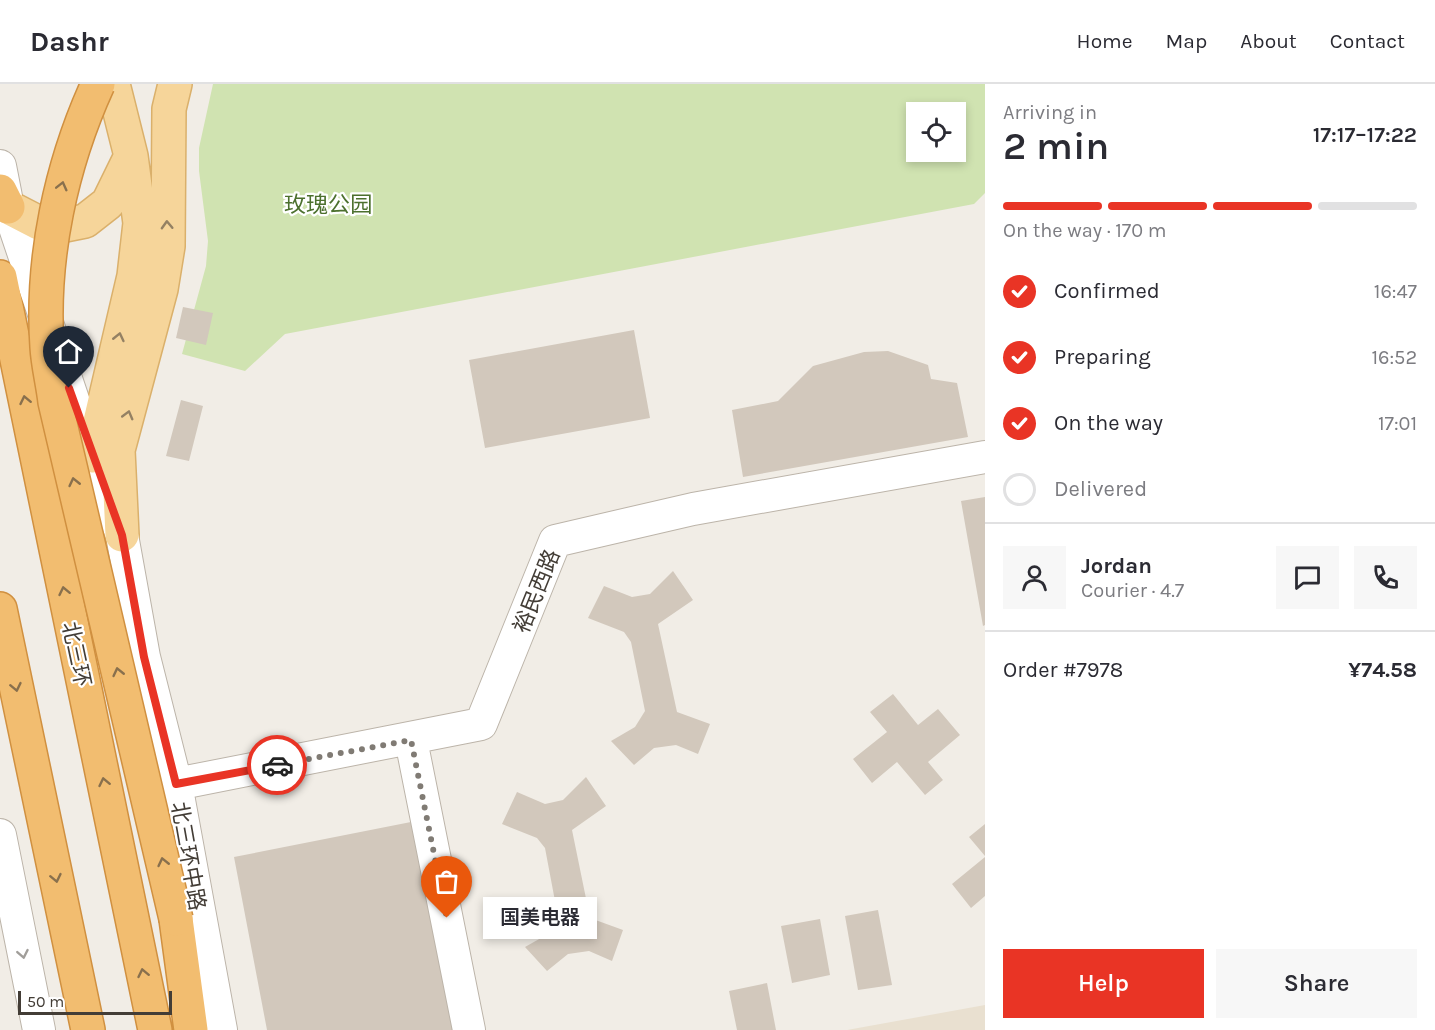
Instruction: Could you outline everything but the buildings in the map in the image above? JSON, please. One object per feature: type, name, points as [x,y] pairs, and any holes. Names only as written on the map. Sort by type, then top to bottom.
[{"type":"highway","points":[[99,84],[80,123],[60,190],[48,265],[47,347],[55,402],[176,919],[191,1030]]},
{"type":"highway","name":"北三环","points":[[0,278],[155,1030]]},
{"type":"highway","points":[[0,609],[88,1030]]},
{"type":"main road","points":[[92,456],[134,276],[140,223],[131,156],[113,84]]},
{"type":"main road","points":[[122,535],[118,450],[161,289],[168,246],[169,109],[175,84]]},
{"type":"main road","points":[[4,199],[39,223],[65,225],[85,221],[108,203],[131,156]]},
{"type":"street","name":"北三环中路","points":[[0,166],[4,199],[92,456],[122,535],[144,657],[176,784],[221,1030]]},
{"type":"street","name":"裕民西路","points":[[176,784],[411,740],[481,724],[555,541],[693,509],[985,457]]},
{"type":"street","points":[[411,740],[469,1030]]},
{"type":"street","points":[[0,835],[39,1030]]},
{"type":"shaded area","points":[[985,1005],[985,1030],[847,1030]]},
{"type":"green space","name":"玫瑰公园","points":[[213,84],[985,84],[985,193],[974,204],[285,334],[245,371],[182,354],[206,266],[208,241],[199,171],[199,148]]},
{"type":"way so far","points":[[277,765],[411,740],[447,918]]},
{"type":"place","name":"国美电器","points":[[447,918]]},
{"type":"route","points":[[69,388],[122,535],[144,657],[176,784],[277,765]]}]
